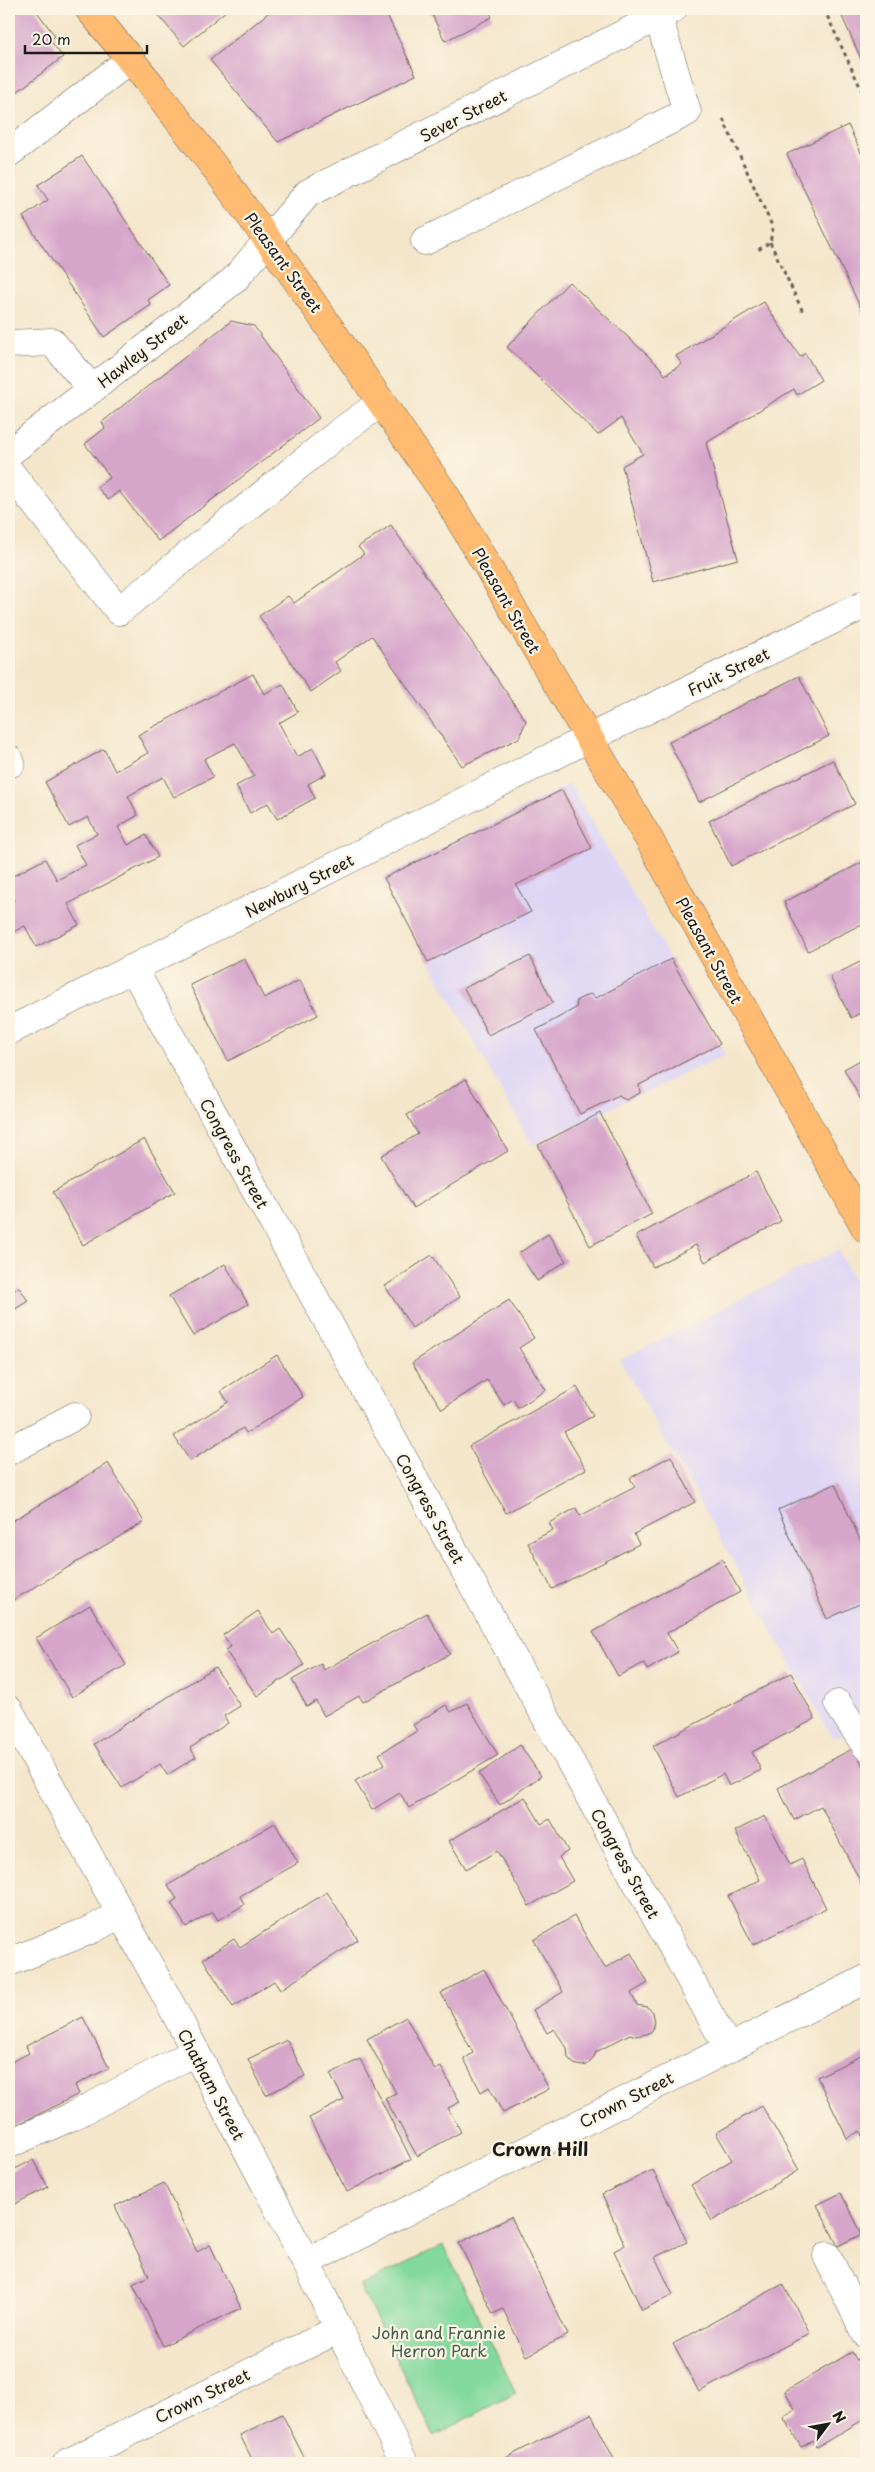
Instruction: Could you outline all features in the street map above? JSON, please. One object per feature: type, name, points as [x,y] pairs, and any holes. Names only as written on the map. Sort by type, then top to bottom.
[{"type":"main road","name":"Pleasant Street","points":[[89,9],[195,141],[269,241],[444,493],[650,842],[866,1229]]},
{"type":"street","points":[[425,241],[687,112],[666,12]]},
{"type":"street","name":"Sever Street","points":[[269,241],[308,193],[666,12]]},
{"type":"street","points":[[9,153],[131,60]]},
{"type":"street","name":"Hawley Street","points":[[9,453],[234,280],[269,241]]},
{"type":"street","points":[[9,344],[52,342],[92,389]]},
{"type":"street","points":[[9,471],[119,611],[340,432],[382,402]]},
{"type":"street","name":"Fruit Street","points":[[589,738],[866,604]]},
{"type":"street","name":"Newbury Street","points":[[9,1032],[589,738]]},
{"type":"street","name":"Congress Street","points":[[133,968],[728,2048]]},
{"type":"street","points":[[9,1451],[75,1416]]},
{"type":"street","points":[[838,1704],[866,1746]]},
{"type":"street","name":"Chatham Street","points":[[9,1710],[196,2052],[306,2262],[404,2463]]},
{"type":"street","points":[[9,1962],[93,1929],[121,1913]]},
{"type":"street","name":"Crown Street","points":[[306,2262],[866,1979]]},
{"type":"street","points":[[9,2144],[73,2116],[196,2052]]},
{"type":"street","points":[[827,2256],[866,2334]]},
{"type":"street","name":"Crown Street","points":[[67,2463],[339,2329]]},
{"type":"path","points":[[824,9],[863,93],[866,93]]},
{"type":"path","points":[[719,111],[773,228],[770,242],[803,312]]},
{"type":"path","points":[[758,250],[770,242]]},
{"type":"shaded area","points":[[570,784],[725,1055],[532,1145],[382,878]]},
{"type":"shaded area","points":[[838,1250],[866,1302],[866,1734],[832,1737],[620,1360]]},
{"type":"green space","name":"John and Frannie Herron Park","points":[[443,2245],[516,2393],[434,2436],[360,2286]]},
{"type":"building","points":[[9,9],[35,9],[55,36],[50,40],[63,57],[9,98]]},
{"type":"building","points":[[153,9],[228,9],[184,46]]},
{"type":"building","points":[[273,9],[384,9],[416,75],[278,142],[210,60]]},
{"type":"building","points":[[429,9],[488,9],[492,17],[445,41]]},
{"type":"building","points":[[847,9],[866,9],[866,70],[840,12]]},
{"type":"building","points":[[848,125],[866,163],[866,319],[787,154]]},
{"type":"building","points":[[82,156],[169,285],[148,300],[151,305],[104,337],[23,217],[48,200],[38,185]]},
{"type":"building","points":[[569,282],[660,367],[665,375],[682,364],[676,356],[764,302],[800,357],[805,353],[821,380],[797,395],[794,389],[706,443],[738,559],[653,582],[622,466],[643,454],[621,418],[598,435],[507,347]]},
{"type":"building","points":[[231,321],[254,326],[319,418],[158,541],[119,491],[108,500],[97,487],[110,477],[85,444],[105,428],[102,422]]},
{"type":"building","points":[[391,525],[526,721],[519,738],[462,766],[372,636],[335,662],[341,671],[311,692],[259,616],[288,596],[294,603],[364,554],[358,547]]},
{"type":"building","points":[[253,674],[264,694],[283,684],[298,712],[279,723],[297,757],[313,748],[326,774],[308,784],[315,798],[277,819],[268,803],[250,813],[236,786],[254,776],[235,743],[204,759],[213,777],[174,797],[163,777],[128,796],[138,815],[118,827],[128,845],[146,835],[158,857],[68,904],[79,925],[36,947],[25,926],[9,934],[9,903],[14,901],[9,891],[9,878],[45,859],[57,880],[86,865],[75,845],[97,834],[88,817],[69,827],[45,782],[104,749],[115,771],[148,753],[138,735]]},
{"type":"building","points":[[799,676],[829,736],[699,802],[669,742]]},
{"type":"building","points":[[833,760],[855,804],[731,866],[709,821]]},
{"type":"building","points":[[562,790],[592,848],[516,885],[531,912],[428,962],[384,878]]},
{"type":"building","points":[[863,862],[866,868],[866,922],[808,951],[784,902]]},
{"type":"building","points":[[530,956],[553,1003],[488,1035],[464,988]]},
{"type":"building","points":[[244,958],[264,998],[300,980],[318,1015],[228,1061],[190,985]]},
{"type":"building","points":[[671,959],[720,1044],[639,1085],[640,1093],[626,1100],[619,1095],[580,1114],[536,1030],[576,1008],[577,1000],[590,994],[596,998]]},
{"type":"building","points":[[866,959],[866,1010],[851,1018],[830,977]]},
{"type":"building","points":[[866,1057],[866,1107],[865,1107],[844,1069]]},
{"type":"building","points":[[466,1079],[508,1151],[413,1208],[381,1156],[418,1134],[407,1115]]},
{"type":"building","points":[[600,1113],[652,1214],[590,1246],[538,1145]]},
{"type":"building","points":[[144,1139],[175,1192],[83,1245],[53,1192]]},
{"type":"building","points":[[756,1172],[781,1221],[705,1262],[696,1245],[653,1267],[636,1236]]},
{"type":"building","points":[[548,1234],[566,1261],[537,1281],[519,1253]]},
{"type":"building","points":[[432,1255],[460,1297],[412,1328],[385,1286]]},
{"type":"building","points":[[225,1264],[248,1304],[193,1336],[169,1296]]},
{"type":"building","points":[[19,1287],[28,1301],[9,1313],[9,1293]]},
{"type":"building","points":[[509,1300],[534,1338],[519,1348],[546,1390],[518,1408],[513,1399],[504,1405],[487,1380],[442,1409],[412,1363]]},
{"type":"building","points":[[277,1355],[303,1397],[246,1433],[243,1428],[190,1461],[174,1436],[228,1402],[221,1391]]},
{"type":"building","points":[[577,1387],[593,1416],[564,1432],[586,1469],[506,1513],[469,1446]]},
{"type":"building","points":[[671,1456],[695,1502],[634,1534],[639,1544],[552,1589],[528,1543],[553,1530],[549,1523],[576,1508],[580,1516],[635,1487],[630,1478]]},
{"type":"building","points":[[108,1463],[144,1522],[10,1602],[9,1523]]},
{"type":"building","points":[[835,1484],[866,1553],[866,1601],[827,1619],[778,1510]]},
{"type":"building","points":[[722,1559],[740,1592],[667,1633],[678,1652],[647,1670],[644,1663],[618,1676],[593,1632]]},
{"type":"building","points":[[90,1605],[126,1665],[72,1697],[36,1638]]},
{"type":"building","points":[[258,1611],[273,1634],[280,1629],[304,1665],[257,1696],[225,1650],[231,1646],[223,1635]]},
{"type":"building","points":[[427,1613],[450,1654],[363,1702],[359,1696],[324,1716],[316,1701],[307,1707],[292,1680],[321,1664],[324,1670]]},
{"type":"building","points":[[215,1667],[240,1706],[224,1716],[228,1723],[190,1748],[196,1757],[167,1775],[160,1764],[122,1788],[94,1744]]},
{"type":"building","points":[[791,1673],[815,1719],[752,1752],[761,1770],[729,1786],[723,1774],[679,1797],[653,1746]]},
{"type":"building","points":[[467,1703],[498,1755],[409,1808],[400,1793],[372,1810],[355,1781],[385,1764],[379,1754],[417,1731],[413,1725],[446,1705],[451,1712]]},
{"type":"building","points":[[520,1745],[541,1776],[500,1805],[479,1774]]},
{"type":"building","points":[[854,1748],[866,1772],[866,1892],[821,1806],[794,1820],[778,1788]]},
{"type":"building","points":[[525,1797],[541,1824],[550,1819],[568,1851],[559,1857],[573,1881],[529,1906],[497,1851],[466,1869],[449,1841]]},
{"type":"building","points":[[765,1816],[790,1865],[802,1859],[826,1908],[753,1945],[728,1896],[760,1880],[735,1831]]},
{"type":"building","points":[[275,1823],[298,1863],[240,1896],[244,1905],[218,1920],[213,1912],[186,1927],[171,1903],[177,1899],[168,1885]]},
{"type":"building","points":[[327,1892],[358,1940],[280,1990],[274,1981],[233,2007],[203,1959],[234,1939],[240,1947]]},
{"type":"building","points":[[574,1916],[605,1968],[631,1953],[648,1983],[631,1993],[637,2005],[647,2007],[653,2012],[655,2022],[652,2031],[636,2036],[630,2034],[596,2052],[593,2059],[587,2065],[582,2066],[574,2064],[568,2058],[567,2048],[554,2029],[547,2033],[533,2010],[563,1992],[534,1940]]},
{"type":"building","points":[[484,1969],[549,2089],[503,2113],[489,2087],[481,2092],[464,2059],[473,2053],[441,1993]]},
{"type":"building","points":[[83,2017],[109,2068],[75,2085],[79,2094],[9,2129],[9,2063],[29,2053],[26,2046]]},
{"type":"building","points":[[406,2017],[435,2070],[441,2067],[460,2102],[448,2108],[461,2132],[417,2156],[385,2098],[396,2093],[367,2039]]},
{"type":"building","points":[[287,2040],[305,2076],[266,2095],[248,2059]]},
{"type":"building","points":[[865,2054],[866,2144],[860,2131],[847,2138],[817,2077]]},
{"type":"building","points":[[360,2059],[411,2159],[347,2192],[309,2118],[344,2100],[330,2074]]},
{"type":"building","points":[[762,2106],[799,2170],[712,2221],[691,2185],[732,2160],[716,2133]]},
{"type":"building","points":[[33,2160],[48,2187],[9,2207],[9,2172]]},
{"type":"building","points":[[653,2170],[687,2242],[655,2257],[673,2295],[642,2310],[614,2251],[625,2245],[602,2194]]},
{"type":"building","points":[[164,2183],[197,2252],[210,2245],[241,2308],[163,2346],[133,2284],[149,2276],[115,2206]]},
{"type":"building","points":[[841,2193],[862,2234],[838,2246],[817,2205]]},
{"type":"building","points":[[511,2217],[568,2335],[526,2356],[503,2309],[493,2314],[459,2243]]},
{"type":"building","points":[[783,2284],[810,2333],[699,2392],[673,2344]]},
{"type":"building","points":[[852,2352],[866,2376],[866,2418],[817,2447],[813,2441],[801,2447],[783,2417],[795,2409],[785,2391]]},
{"type":"building","points":[[282,2414],[307,2463],[254,2463],[240,2435]]},
{"type":"building","points":[[591,2414],[616,2463],[496,2463]]},
{"type":"district","name":"Crown Hill","points":[[540,2148]]}]
